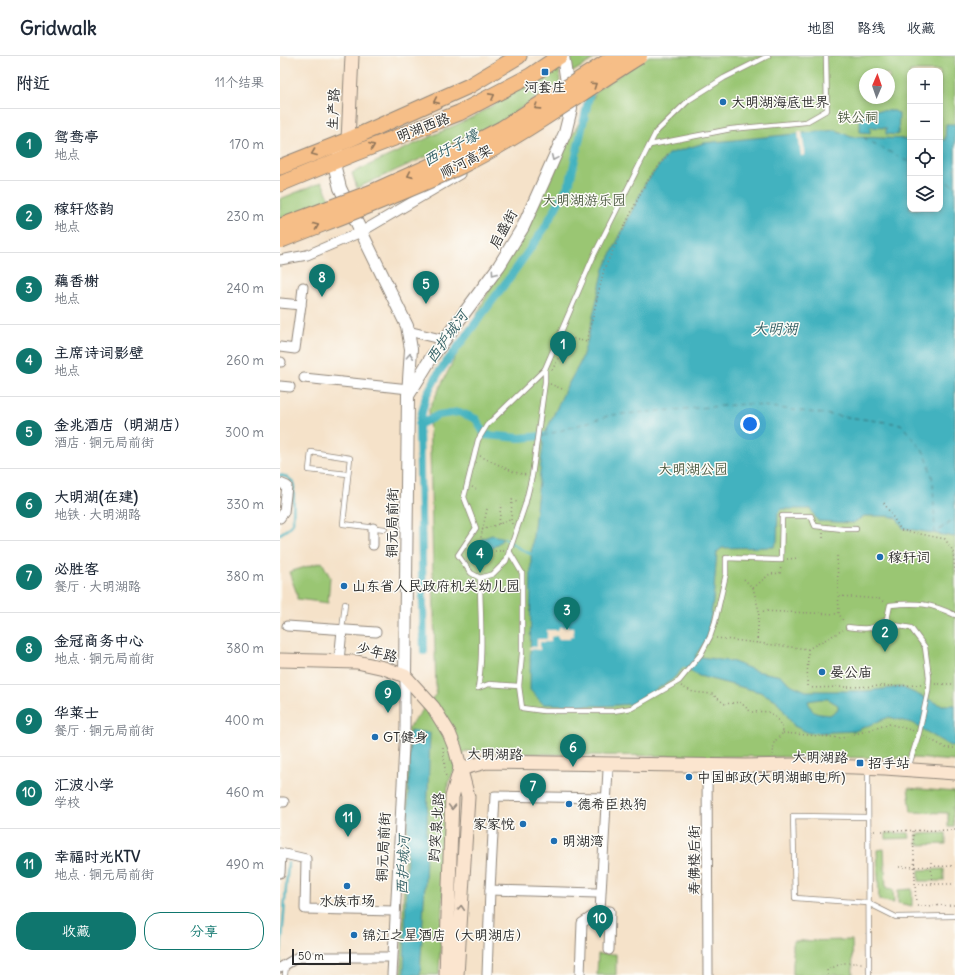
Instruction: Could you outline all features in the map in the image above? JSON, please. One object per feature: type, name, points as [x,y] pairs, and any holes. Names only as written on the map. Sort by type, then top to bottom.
[{"type":"highway","name":"顺河高架","points":[[280,227],[371,192],[429,167],[502,129],[617,56]]},
{"type":"highway","name":"顺河高架","points":[[280,240],[390,198],[460,165],[514,136],[639,56]]},
{"type":"main road","name":"生产路","points":[[348,140],[352,56]]},
{"type":"main road","name":"明湖西路","points":[[280,167],[348,140],[469,86],[519,56]]},
{"type":"main road","name":"明湖西路","points":[[280,184],[459,113],[530,76],[561,56]]},
{"type":"main road","name":"少年路","points":[[280,660],[357,662],[384,668],[405,676],[433,707],[442,722],[455,748],[460,769]]},
{"type":"main road","name":"大明湖路","points":[[460,769],[486,762],[707,768],[955,779]]},
{"type":"main road","name":"大明湖路","points":[[460,769],[608,770],[795,765],[885,768],[955,773]]},
{"type":"main road","name":"趵突泉北路","points":[[446,975],[452,797],[460,769]]},
{"type":"main road","name":"趵突泉北路","points":[[457,975],[468,797],[460,769]]},
{"type":"street","name":"启盛街","points":[[409,392],[431,358],[499,266],[523,227],[565,133],[571,108],[566,73],[561,56]]},
{"type":"street","points":[[280,260],[307,255],[361,232],[571,108]]},
{"type":"street","name":"生产路","points":[[336,161],[348,140]]},
{"type":"street","name":"铜元局前街","points":[[336,161],[335,175],[340,188],[407,326],[411,349],[409,392],[405,727],[392,975]]},
{"type":"street","points":[[280,347],[295,348],[303,287]]},
{"type":"street","points":[[280,303],[301,305]]},
{"type":"street","points":[[408,331],[445,340]]},
{"type":"street","points":[[304,378],[409,392]]},
{"type":"street","points":[[280,386],[290,387]]},
{"type":"street","points":[[280,483],[287,486],[284,512],[280,518]]},
{"type":"street","points":[[373,528],[373,545]]},
{"type":"street","points":[[288,626],[376,632]]},
{"type":"street","points":[[339,661],[342,630]]},
{"type":"street","name":"寿佛楼后街","points":[[707,768],[708,975]]},
{"type":"street","points":[[600,911],[608,770]]},
{"type":"street","points":[[487,975],[495,796],[606,798]]},
{"type":"street","points":[[280,873],[280,854],[306,859],[305,908],[395,911]]},
{"type":"street","points":[[490,890],[596,893]]},
{"type":"street","points":[[580,975],[582,923],[600,911],[610,911],[610,950]]},
{"type":"street","points":[[283,966],[298,957],[392,958]]},
{"type":"lane","points":[[545,369],[540,424],[532,476],[525,505],[506,561],[493,574],[480,578],[471,573],[458,555],[476,528],[464,497],[478,440],[487,425],[545,369],[594,255],[656,132],[689,100],[724,78],[768,56]]},
{"type":"lane","points":[[650,145],[731,129],[806,122],[826,110],[826,56]]},
{"type":"lane","points":[[348,474],[309,470],[311,452],[350,458],[343,524],[385,529]]},
{"type":"lane","points":[[509,550],[522,573],[522,653],[519,686],[522,708],[544,711],[613,711],[632,708],[676,683],[687,673],[701,654],[710,637],[726,574],[726,558],[781,560],[782,516],[811,516],[815,526],[856,529]]},
{"type":"lane","points":[[480,578],[481,643],[478,688],[489,684],[519,686]]},
{"type":"lane","points":[[848,627],[868,629],[879,626],[887,619],[890,605],[907,603],[933,605],[955,616]]},
{"type":"lane","points":[[342,630],[344,604]]},
{"type":"lane","points":[[882,623],[911,628],[925,647],[929,677],[928,691],[919,733],[910,762]]},
{"type":"lane","points":[[868,774],[869,975]]},
{"type":"lane","points":[[868,817],[792,816],[795,898],[868,903],[896,917],[955,916]]},
{"type":"lane","points":[[283,966],[285,975]]},
{"type":"path","points":[[565,390],[545,382],[570,338],[587,342],[604,269],[645,184],[668,154]]},
{"type":"path","points":[[474,454],[514,472],[532,476]]},
{"type":"path","points":[[512,500],[511,520],[515,532]]},
{"type":"path","points":[[884,503],[901,530],[945,539],[954,550],[955,572]]},
{"type":"path","points":[[499,524],[501,504]]},
{"type":"path","points":[[487,509],[478,551],[509,550]]},
{"type":"path","points":[[476,528],[483,530],[511,520]]},
{"type":"path","points":[[710,637],[757,644],[808,649],[848,627],[840,614],[837,556]]},
{"type":"path","points":[[753,588],[770,574],[780,573],[781,560],[799,558]]},
{"type":"path","points":[[744,579],[753,588],[759,611],[757,644]]},
{"type":"path","points":[[839,596],[879,599],[890,605]]},
{"type":"path","points":[[759,611],[840,614]]},
{"type":"path","points":[[808,649],[808,688],[955,684]]},
{"type":"path","points":[[676,683],[693,692],[712,694],[725,704],[740,702],[751,712],[767,712],[775,717],[783,728],[783,732]]},
{"type":"path","points":[[783,732],[842,738],[890,724],[919,733],[946,748],[955,748]]},
{"type":"path","points":[[773,757],[774,742],[783,732]]},
{"type":"path","points":[[443,747],[446,781]]},
{"type":"path","points":[[868,831],[955,830]]},
{"type":"path","points":[[913,831],[916,906],[955,905]]},
{"type":"path","points":[[931,862],[932,884]]},
{"type":"path","points":[[899,867],[955,866]]},
{"type":"path","points":[[915,884],[955,884]]},
{"type":"path","points":[[828,975],[828,970],[843,963],[869,963]]},
{"type":"green space","points":[[573,56],[599,56],[571,73],[569,59]]},
{"type":"green space","name":"大明湖公园","points":[[649,56],[955,56],[955,761],[914,758],[573,755],[465,751],[448,783],[439,975],[401,975],[408,728],[436,694],[429,409],[524,221],[598,89]]},
{"type":"green space","points":[[559,65],[560,83],[495,125],[357,188],[352,173],[475,116]]},
{"type":"green space","points":[[322,182],[330,200],[280,220],[280,199]]},
{"type":"green space","points":[[322,562],[330,577],[328,603],[297,599],[297,594],[289,572]]},
{"type":"green space","points":[[908,788],[955,792],[955,807],[953,807],[954,827],[948,827],[948,813],[911,812]]},
{"type":"green space","points":[[886,833],[909,833],[910,838],[886,839]]},
{"type":"green space","points":[[946,833],[946,844],[917,845],[917,834]]},
{"type":"green space","points":[[884,849],[886,888],[893,889],[894,903],[879,900],[877,850]]},
{"type":"green space","points":[[944,869],[944,881],[919,881],[919,870]]},
{"type":"green space","points":[[912,889],[912,906],[898,903],[898,890]]},
{"type":"green space","points":[[852,940],[853,975],[793,975],[793,941]]},
{"type":"green space","points":[[598,954],[616,954],[616,975],[597,975]]},
{"type":"water","points":[[863,110],[895,111],[899,114],[898,135],[886,134],[886,128],[870,127],[870,133],[860,132],[860,113]]},
{"type":"water","name":"大明湖","points":[[946,124],[955,124],[955,537],[903,528],[897,518],[889,516],[864,516],[853,523],[818,521],[811,509],[782,509],[778,513],[777,541],[774,547],[722,548],[717,552],[713,602],[707,639],[695,656],[734,662],[756,671],[781,676],[792,685],[806,691],[866,691],[901,687],[941,705],[955,705],[955,745],[950,746],[912,723],[889,717],[855,731],[809,733],[794,726],[776,700],[760,692],[699,676],[684,667],[672,680],[631,704],[603,706],[543,704],[530,690],[531,554],[544,436],[565,390],[580,363],[587,342],[604,269],[645,184],[668,154],[704,143],[836,130],[851,137],[907,139],[907,212],[943,212],[943,140],[945,140]],"holes":[[[828,699],[838,705],[838,709],[830,715],[818,714],[813,711],[808,701]]]},
{"type":"water","points":[[492,535],[504,538],[489,551],[481,539]]},
{"type":"water","points":[[410,730],[430,733],[420,975],[404,975]]},
{"type":"pier","points":[[798,131],[802,131],[805,155],[801,156]]},
{"type":"pier","points":[[559,627],[573,627],[573,637],[570,637],[570,639],[558,639],[557,636],[551,637],[551,642],[540,642],[540,650],[529,649],[529,647],[537,647],[537,639],[547,639],[547,630],[558,630]]},
{"type":"waterway","name":"西护城河","points":[[424,651],[419,425],[426,396],[439,372],[544,229],[570,182],[591,88]]},
{"type":"waterway","points":[[419,425],[438,415],[459,412],[476,419],[485,435],[520,438],[543,436]]},
{"type":"waterway","points":[[280,475],[287,477],[294,483],[293,522],[289,528],[280,534]]},
{"type":"waterway","points":[[504,538],[520,549],[531,554]]},
{"type":"waterway","points":[[280,963],[288,863]]},
{"type":"ferry route","points":[[864,138],[907,161]]},
{"type":"ferry route","points":[[943,180],[955,186]]},
{"type":"ferry route","points":[[543,436],[611,415],[747,404],[901,424],[926,455],[933,481],[935,533],[955,520]]},
{"type":"ferry route","points":[[940,529],[955,517]]},
{"type":"place","name":"河套庄","points":[[545,72]]},
{"type":"place","name":"大明湖海底世界","points":[[723,102]]},
{"type":"place","name":"金冠商务中心","points":[[322,297]]},
{"type":"place","name":"金兆酒店（明湖店）","points":[[426,304]]},
{"type":"place","name":"鸳鸯亭","points":[[563,364]]},
{"type":"place","name":"稼轩词","points":[[880,557]]},
{"type":"place","name":"主席诗词影壁","points":[[480,573]]},
{"type":"place","name":"山东省人民政府机关幼儿园","points":[[344,586]]},
{"type":"place","name":"藕香榭","points":[[567,630]]},
{"type":"place","name":"稼轩悠韵","points":[[885,652]]},
{"type":"place","name":"晏公庙","points":[[822,672]]},
{"type":"place","name":"华莱士","points":[[388,713]]},
{"type":"place","name":"GT健身","points":[[375,737]]},
{"type":"place","name":"招手站","points":[[860,763]]},
{"type":"place","name":"大明湖(在建)","points":[[573,767]]},
{"type":"place","name":"中国邮政(大明湖邮电所)","points":[[689,777]]},
{"type":"place","name":"德希臣热狗","points":[[569,804]]},
{"type":"place","name":"必胜客","points":[[533,806]]},
{"type":"place","name":"家家悦","points":[[523,824]]},
{"type":"place","name":"幸福时光KTV","points":[[348,837]]},
{"type":"place","name":"明湖湾","points":[[554,841]]},
{"type":"place","name":"水族市场","points":[[347,886]]},
{"type":"place","name":"锦江之星酒店（大明湖店）","points":[[354,935]]},
{"type":"place","name":"汇波小学","points":[[600,938]]},
{"type":"park label","name":"铁公祠","points":[[858,117]]},
{"type":"park label","name":"大明湖游乐园","points":[[584,200]]},
{"type":"water label","name":"西圩子壕","points":[[451,148]]}]
